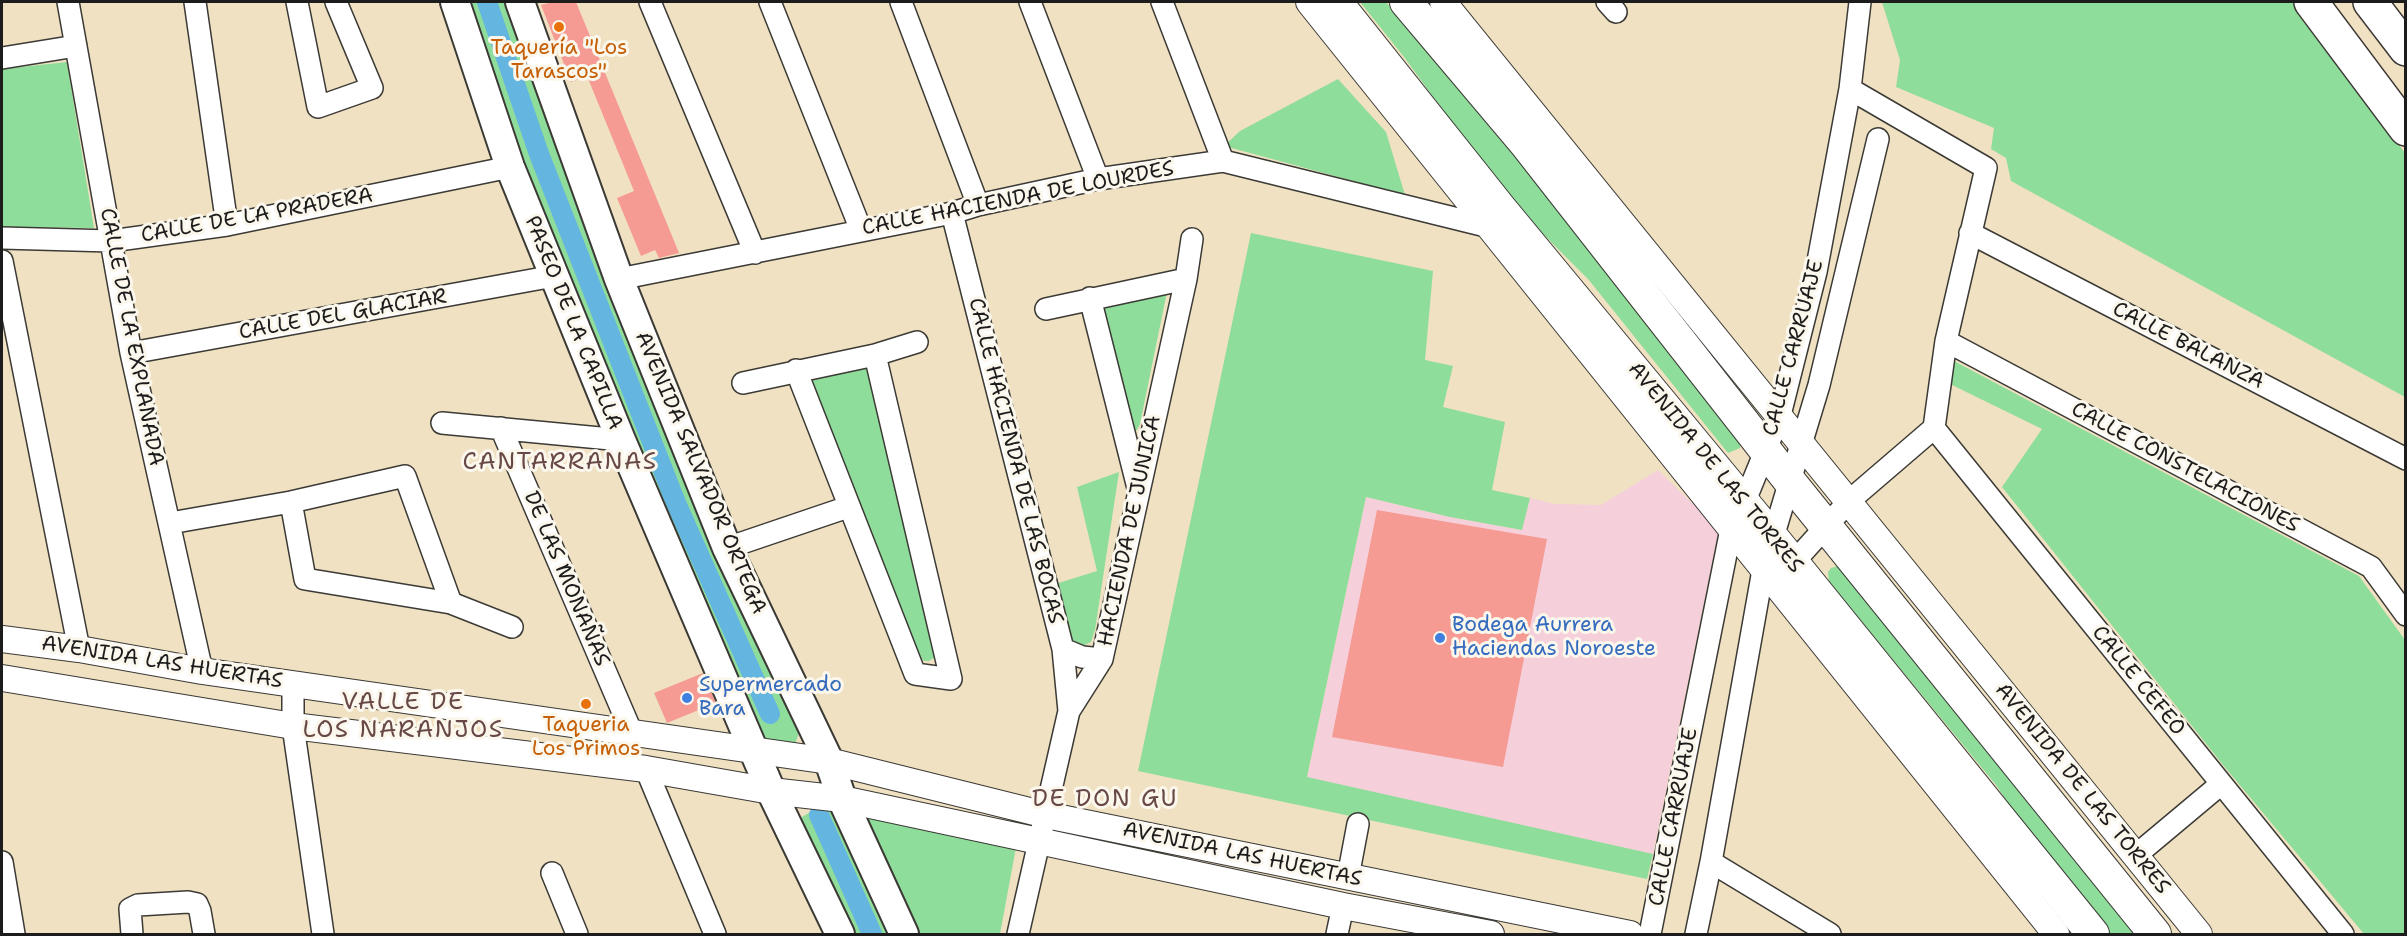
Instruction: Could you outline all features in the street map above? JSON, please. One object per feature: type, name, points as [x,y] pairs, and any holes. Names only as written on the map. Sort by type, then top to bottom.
[{"type":"highway","points":[[2311,2],[2406,129]]},
{"type":"highway","points":[[2370,2],[2406,49]]},
{"type":"main road","name":"PASEO DE LA CAPILLA","points":[[457,2],[510,167],[621,440],[771,791],[840,934]]},
{"type":"main road","name":"AVENIDA SALVADOR ORTEGA","points":[[524,2],[618,279],[727,548],[829,760],[842,799],[903,934]]},
{"type":"main road","name":"AVENIDA DE LAS TORRES","points":[[1336,2],[1500,208],[1737,516],[1772,537],[2093,934]]},
{"type":"main road","name":"AVENIDA DE LAS TORRES","points":[[1406,2],[1525,143],[1766,452],[2155,934]]},
{"type":"street","name":"CALLE DE LA EXPLANADA","points":[[68,2],[131,353],[202,671]]},
{"type":"street","points":[[195,2],[227,225]]},
{"type":"street","points":[[297,2],[318,107],[372,88],[336,2]]},
{"type":"street","points":[[650,2],[755,253]]},
{"type":"street","points":[[770,2],[861,230]]},
{"type":"street","points":[[901,2],[978,205]]},
{"type":"street","points":[[1030,2],[1098,179]]},
{"type":"street","points":[[1162,2],[1223,161]]},
{"type":"street","name":"AVENIDA DE LAS TORRES","points":[[1309,2],[1486,226],[1737,516],[1763,570],[2056,934]]},
{"type":"street","name":"AVENIDA DE LAS TORRES","points":[[1443,2],[2199,934]]},
{"type":"street","name":"CALLE CARRUAJE","points":[[1650,934],[1737,516],[1780,416],[1816,272],[1850,89],[1860,2]]},
{"type":"street","points":[[2,58],[76,46]]},
{"type":"street","points":[[1763,570],[1793,563],[1849,501],[1934,428],[1946,341],[1986,168],[1850,89]]},
{"type":"street","name":"CALLE CARRUAJE","points":[[1696,934],[1763,570],[1819,385],[1878,139]]},
{"type":"street","name":"CALLE HACIENDA DE LOURDES","points":[[618,279],[952,213],[978,205],[1098,179],[1223,161],[1486,226]]},
{"type":"street","name":"CALLE DE LA PRADERA","points":[[2,238],[111,241],[227,225],[510,167]]},
{"type":"street","name":"CALLE HACIENDA DE LAS BOCAS","points":[[952,213],[1063,649],[1069,711]]},
{"type":"street","name":"CALLE BALANZA","points":[[1970,233],[2406,459]]},
{"type":"street","name":"HACIENDA DE JUNICA","points":[[1018,934],[1069,711],[1102,659],[1192,239]]},
{"type":"street","points":[[2,261],[79,649]]},
{"type":"street","name":"CALLE DEL GLACIAR","points":[[131,353],[554,276]]},
{"type":"street","points":[[1046,309],[1185,279]]},
{"type":"street","points":[[1090,298],[1139,491]]},
{"type":"street","name":"CALLE CONSTELACIONES","points":[[1946,341],[2371,567],[2406,615]]},
{"type":"street","points":[[743,383],[875,355],[916,342]]},
{"type":"street","points":[[796,370],[915,674],[951,679],[875,355]]},
{"type":"street","points":[[442,423],[621,440]]},
{"type":"street","name":"DE LAS MONAÑAS","points":[[501,428],[631,731]]},
{"type":"street","name":"CALLE CEFEO","points":[[1934,428],[2343,934]]},
{"type":"street","points":[[170,523],[291,502],[405,476],[451,603]]},
{"type":"street","points":[[291,502],[305,579],[451,603],[512,627]]},
{"type":"street","points":[[727,548],[848,507]]},
{"type":"street","name":"AVENIDA LAS HUERTAS","points":[[2,639],[79,649],[202,671],[829,760],[1046,815],[1630,934]]},
{"type":"street","points":[[1063,649],[1082,657],[1102,659]]},
{"type":"street","name":"AVENIDA LAS HUERTAS","points":[[2,678],[293,726],[646,769],[771,791],[842,799],[1343,906],[1491,934]]},
{"type":"street","points":[[293,684],[293,726],[323,934]]},
{"type":"street","points":[[646,769],[715,934]]},
{"type":"street","points":[[2135,856],[2221,784]]},
{"type":"street","points":[[1348,877],[1358,824]]},
{"type":"street","points":[[2,862],[14,934]]},
{"type":"street","points":[[1711,862],[1830,934]]},
{"type":"street","points":[[552,873],[577,934]]},
{"type":"street","points":[[132,934],[130,909],[138,905],[188,902],[197,904],[204,934]]},
{"type":"street","points":[[1337,934],[1343,906]]},
{"type":"shaded area","points":[[1658,470],[1719,529],[1653,854],[1307,778],[1366,497],[1450,517],[1522,530],[1530,498],[1555,504],[1601,505]]},
{"type":"green space","points":[[473,2],[514,2],[801,728],[795,744],[780,749],[763,738],[566,288],[466,18]]},
{"type":"green space","points":[[1360,2],[1386,2],[1427,49],[1573,225],[1600,265],[1736,434],[1740,441],[1740,448],[1728,453],[1588,279],[1505,196],[1404,57]]},
{"type":"green space","points":[[1882,2],[2293,2],[2405,153],[2405,397],[2011,181],[2006,158],[1991,149],[1994,128],[1896,87],[1900,60]]},
{"type":"green space","points":[[67,62],[94,228],[2,227],[2,69]]},
{"type":"green space","points":[[1338,79],[1386,132],[1405,195],[1224,146],[1240,131]]},
{"type":"green space","points":[[1251,233],[1433,271],[1425,360],[1453,366],[1443,407],[1505,422],[1492,490],[1530,498],[1522,530],[1450,517],[1366,497],[1307,777],[1653,854],[1647,879],[1138,771]]},
{"type":"green space","points":[[1169,282],[1140,424],[1137,430],[1128,431],[1097,303]]},
{"type":"green space","points":[[1954,361],[2359,576],[2405,640],[2405,934],[2364,934],[2223,765],[2002,487],[2042,429],[1950,384]]},
{"type":"green space","points":[[866,362],[934,649],[934,658],[929,661],[924,661],[914,653],[807,376]]},
{"type":"green space","points":[[1119,472],[1095,630],[1091,642],[1079,648],[1066,642],[1052,585],[1097,571],[1077,487]]},
{"type":"green space","points":[[1838,566],[2152,934],[2106,934],[2042,854],[1996,785],[1829,582],[1828,572],[1831,568]]},
{"type":"green space","points":[[820,806],[834,812],[888,934],[848,934],[800,834],[802,817]]},
{"type":"green space","points":[[856,809],[1017,842],[1000,934],[910,934]]},
{"type":"building","points":[[553,2],[576,2],[679,253],[659,258],[655,250],[641,256],[617,198],[634,191],[587,76],[571,82],[541,5]]},
{"type":"building","name":"Bodega Aurrera Haciendas Noroeste","points":[[1377,510],[1547,539],[1503,767],[1332,737]]},
{"type":"building","name":"Supermercado Bara","points":[[703,673],[716,703],[667,723],[654,693]]},
{"type":"waterway","points":[[487,2],[539,154],[676,503],[770,714]]},
{"type":"waterway","points":[[819,815],[872,934]]},
{"type":"place","name":"Taquería \"Los Tarascos\"","points":[[559,27]]},
{"type":"place","name":"Bodega Aurrera Haciendas Noroeste","points":[[1440,638]]},
{"type":"place","name":"Supermercado Bara","points":[[687,698]]},
{"type":"place","name":"Taqueria Los Primos","points":[[586,704]]},
{"type":"district","name":"CANTARRANAS","points":[[560,463]]},
{"type":"district","name":"VALLE DE LOS NARANJOS","points":[[403,717]]},
{"type":"district","name":"DE DON GU","points":[[1105,800]]}]
